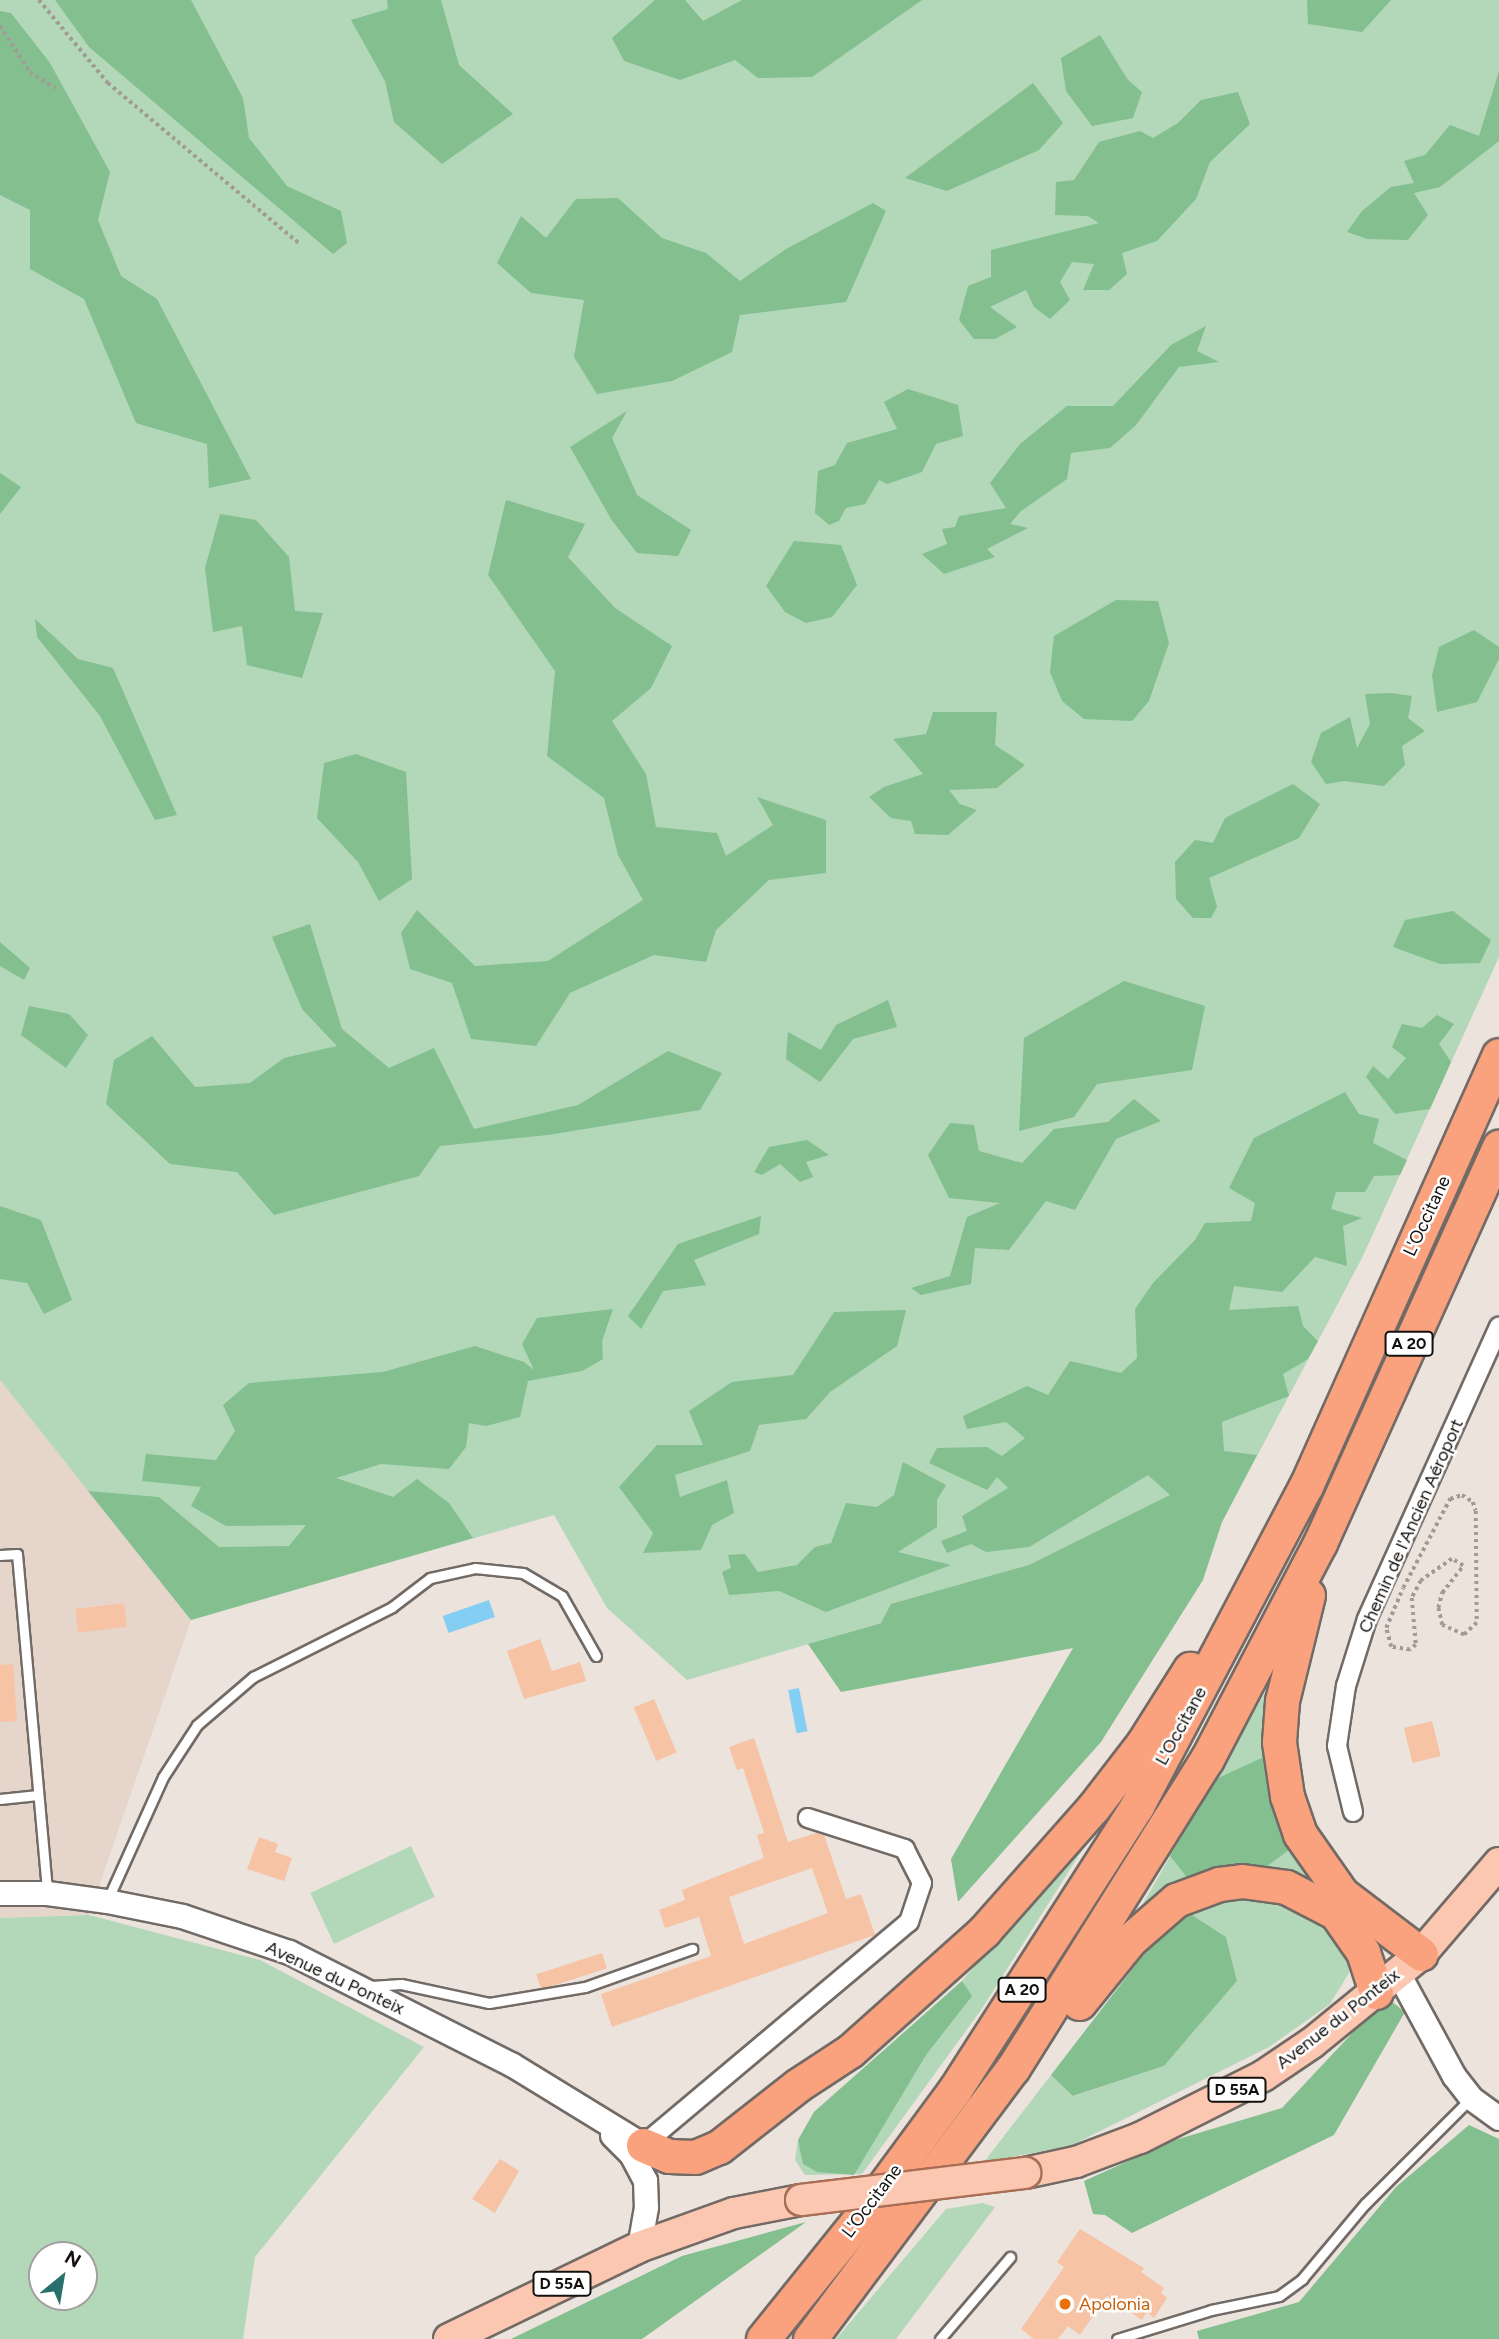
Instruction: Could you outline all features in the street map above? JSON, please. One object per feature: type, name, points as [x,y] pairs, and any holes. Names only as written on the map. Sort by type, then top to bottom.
[{"type":"highway","name":"L'Occitane","points":[[763,2339],[861,2217],[1018,1997],[1137,1806],[1306,1486],[1499,1055]]},
{"type":"highway","name":"L'Occitane","points":[[810,2339],[1013,2068],[1207,1759],[1320,1543],[1499,1146]]},
{"type":"highway","points":[[1320,1543],[1282,1701],[1279,1742],[1287,1796],[1300,1834],[1398,1973]]},
{"type":"highway","points":[[643,2144],[670,2156],[695,2157],[719,2147],[860,2042],[984,1930],[1093,1808],[1143,1743],[1210,1637],[1240,1613]]},
{"type":"highway","points":[[1013,2068],[1049,2042],[1146,1925],[1176,1900],[1219,1884],[1262,1882],[1286,1887],[1336,1913],[1363,1952],[1398,1973]]},
{"type":"main road","name":"Avenue du Ponteix","points":[[639,2247],[755,2208],[1025,2173],[1100,2154],[1196,2113],[1263,2076],[1398,1973],[1499,1863]]},
{"type":"main road","name":"D 55A","points":[[449,2339],[639,2247]]},
{"type":"street","name":"Chemin de l'Ancien Aéroport","points":[[1353,1812],[1337,1746],[1346,1686],[1367,1619],[1499,1326]]},
{"type":"street","points":[[643,2144],[909,1922],[922,1883],[905,1849],[808,1818]]},
{"type":"street","name":"Avenue du Ponteix","points":[[0,1893],[47,1893],[107,1901],[182,1916],[289,1952],[511,2064],[643,2144]]},
{"type":"street","points":[[1398,1973],[1471,2098],[1499,2118]]},
{"type":"street","points":[[585,2108],[631,2154],[645,2180],[646,2207],[639,2247]]},
{"type":"lane","points":[[0,1555],[17,1553],[47,1893]]},
{"type":"lane","points":[[107,1901],[163,1777],[197,1725],[253,1677],[393,1607],[430,1578],[475,1568],[523,1573],[562,1596],[596,1656]]},
{"type":"lane","points":[[0,1799],[37,1795]]},
{"type":"lane","points":[[358,1987],[401,1984],[489,2003],[585,1987],[692,1949]]},
{"type":"lane","points":[[1117,2339],[1211,2310],[1279,2296],[1302,2279],[1365,2204],[1471,2098]]},
{"type":"lane","points":[[940,2339],[1010,2257]]},
{"type":"path","points":[[39,0],[107,83],[300,244]]},
{"type":"path","points":[[0,26],[30,72],[55,88]]},
{"type":"path","points":[[1462,1495],[1473,1502],[1476,1511],[1477,1623],[1464,1635],[1442,1625],[1438,1608],[1442,1594],[1463,1566],[1451,1559],[1421,1581],[1412,1598],[1416,1645],[1410,1650],[1391,1647],[1386,1628],[1450,1499],[1462,1495]]},
{"type":"shaded area","points":[[0,1380],[191,1620],[89,1915],[0,1918]]},
{"type":"green space","points":[[0,0],[1499,0],[1499,957],[1362,1258],[1222,1522],[687,1680],[607,1608],[554,1515],[191,1620],[0,1380]]},
{"type":"green space","points":[[55,0],[191,0],[243,98],[249,138],[287,186],[341,211],[347,243],[333,254],[89,47]]},
{"type":"green space","points":[[387,0],[441,0],[459,65],[513,114],[442,164],[394,122],[385,81],[351,20],[388,9]]},
{"type":"green space","points":[[655,0],[685,0],[703,21],[742,0],[922,0],[812,77],[758,78],[735,60],[680,80],[624,61],[612,38]]},
{"type":"green space","points":[[1307,0],[1391,0],[1362,32],[1308,24]]},
{"type":"green space","points":[[0,11],[11,13],[50,63],[110,172],[98,220],[121,276],[157,299],[251,479],[209,488],[207,444],[136,423],[84,299],[30,269],[30,210],[0,195]]},
{"type":"green space","points":[[1100,35],[1128,80],[1142,92],[1133,118],[1092,126],[1066,91],[1061,58]]},
{"type":"green space","points":[[1499,71],[1499,141],[1440,187],[1414,193],[1428,215],[1408,240],[1367,239],[1347,232],[1362,211],[1391,187],[1414,183],[1404,161],[1425,155],[1450,125],[1479,136]]},
{"type":"green space","points":[[1033,83],[1063,123],[1039,150],[947,191],[905,178]]},
{"type":"green space","points":[[1238,92],[1250,124],[1210,162],[1196,199],[1157,241],[1122,253],[1127,274],[1109,290],[1083,290],[1094,264],[1072,262],[1060,282],[1070,300],[1050,319],[1034,307],[1026,290],[990,307],[1017,327],[995,339],[974,339],[959,320],[968,286],[991,277],[991,250],[1099,223],[1088,216],[1055,215],[1056,182],[1074,180],[1099,142],[1140,131],[1153,138],[1178,123],[1201,100]]},
{"type":"green space","points":[[618,198],[662,238],[706,253],[740,281],[786,249],[873,203],[886,211],[846,302],[740,315],[732,352],[672,381],[597,394],[574,357],[584,300],[531,293],[497,263],[521,216],[546,238],[576,199]]},
{"type":"green space","points":[[1206,326],[1197,351],[1219,362],[1179,367],[1136,425],[1110,448],[1071,453],[1067,479],[1021,511],[1010,524],[1028,528],[987,549],[995,557],[944,574],[922,554],[947,544],[942,529],[955,527],[959,516],[1006,508],[990,483],[1020,444],[1067,406],[1113,406],[1171,345]]},
{"type":"green space","points":[[908,389],[958,405],[963,436],[936,444],[922,472],[887,484],[879,480],[865,504],[846,508],[839,521],[829,525],[815,513],[818,471],[835,465],[847,443],[897,429],[884,402]]},
{"type":"green space","points":[[627,411],[612,438],[637,495],[691,530],[678,556],[637,553],[611,519],[570,447]]},
{"type":"green space","points":[[0,473],[21,487],[0,514]]},
{"type":"green space","points":[[506,500],[585,524],[568,557],[615,608],[672,646],[651,688],[612,721],[646,774],[656,827],[717,833],[726,856],[773,825],[757,797],[826,820],[826,873],[769,880],[716,930],[706,962],[654,955],[570,993],[536,1046],[471,1039],[452,983],[410,969],[401,933],[417,910],[475,966],[548,961],[643,900],[618,855],[604,798],[547,756],[555,671],[488,575]]},
{"type":"green space","points":[[220,514],[256,520],[289,557],[295,611],[323,613],[302,678],[247,665],[242,626],[213,632],[205,568]]},
{"type":"green space","points":[[794,541],[841,545],[857,585],[832,617],[806,623],[785,612],[766,586]]},
{"type":"green space","points":[[1116,600],[1158,601],[1169,643],[1149,701],[1132,721],[1084,719],[1062,701],[1050,672],[1054,636]]},
{"type":"green space","points":[[35,619],[78,659],[113,668],[177,815],[155,820],[100,716],[37,637]]},
{"type":"green space","points":[[1474,630],[1499,647],[1499,659],[1477,702],[1437,712],[1432,675],[1439,647]]},
{"type":"green space","points":[[1391,693],[1412,696],[1408,718],[1425,731],[1402,746],[1405,765],[1384,786],[1344,781],[1326,784],[1311,762],[1321,733],[1350,717],[1357,748],[1370,724],[1365,694]]},
{"type":"green space","points":[[933,712],[997,712],[995,745],[1025,765],[997,788],[949,790],[960,804],[977,810],[948,835],[915,834],[911,821],[891,818],[869,797],[884,787],[923,774],[893,739],[926,734]]},
{"type":"green space","points":[[356,754],[406,772],[412,879],[379,901],[358,862],[317,818],[324,763]]},
{"type":"green space","points":[[1293,784],[1320,804],[1299,838],[1209,878],[1217,907],[1211,918],[1193,918],[1176,899],[1175,862],[1195,840],[1213,843],[1225,818]]},
{"type":"green space","points":[[1453,911],[1491,940],[1480,963],[1440,964],[1393,947],[1405,920]]},
{"type":"green space","points":[[310,924],[342,1029],[389,1068],[434,1048],[474,1129],[578,1105],[668,1051],[722,1073],[700,1110],[548,1135],[440,1146],[419,1176],[274,1215],[237,1172],[170,1164],[106,1104],[114,1060],[152,1036],[195,1087],[250,1083],[284,1058],[337,1046],[302,1009],[272,937]]},
{"type":"green space","points":[[0,942],[30,968],[24,980],[0,966]]},
{"type":"green space","points":[[1124,981],[1205,1006],[1192,1070],[1097,1084],[1074,1117],[1019,1131],[1024,1038]]},
{"type":"green space","points":[[888,1000],[897,1027],[853,1039],[820,1082],[786,1059],[788,1032],[821,1050],[836,1025]]},
{"type":"green space","points":[[29,1006],[69,1014],[88,1035],[66,1068],[21,1035]]},
{"type":"green space","points":[[1437,1015],[1454,1024],[1439,1044],[1451,1062],[1430,1109],[1395,1114],[1366,1077],[1373,1066],[1388,1079],[1406,1058],[1392,1047],[1402,1024],[1422,1028]]},
{"type":"green space","points":[[1345,1092],[1359,1114],[1379,1119],[1373,1143],[1407,1160],[1400,1175],[1374,1176],[1365,1192],[1336,1192],[1331,1209],[1362,1218],[1343,1226],[1347,1266],[1315,1257],[1282,1292],[1234,1286],[1229,1310],[1298,1306],[1303,1326],[1318,1341],[1308,1359],[1283,1374],[1289,1396],[1222,1422],[1224,1451],[1257,1455],[1222,1522],[1203,1580],[1101,1742],[958,1902],[951,1859],[1073,1648],[841,1692],[808,1644],[881,1623],[891,1604],[1029,1565],[1170,1495],[1148,1475],[1029,1547],[986,1552],[971,1544],[947,1553],[941,1541],[967,1531],[962,1516],[1008,1488],[997,1477],[987,1490],[929,1463],[937,1448],[987,1447],[1002,1456],[1025,1438],[1006,1422],[967,1429],[963,1416],[1027,1386],[1048,1395],[1070,1361],[1121,1373],[1137,1358],[1135,1309],[1153,1283],[1195,1240],[1205,1223],[1251,1221],[1255,1203],[1229,1188],[1254,1138]]},
{"type":"green space","points":[[1134,1099],[1161,1121],[1116,1139],[1075,1210],[1046,1201],[1009,1250],[975,1248],[971,1284],[921,1295],[911,1288],[950,1276],[967,1217],[1000,1203],[949,1198],[928,1155],[950,1123],[974,1125],[979,1151],[1022,1163],[1054,1129],[1108,1122]]},
{"type":"green space","points":[[807,1140],[829,1155],[806,1162],[813,1177],[800,1182],[780,1164],[762,1175],[754,1172],[769,1147]]},
{"type":"green space","points":[[0,1206],[41,1220],[72,1300],[44,1314],[27,1283],[0,1279]]},
{"type":"green space","points":[[761,1216],[759,1234],[694,1260],[706,1285],[663,1291],[641,1329],[628,1316],[678,1244]]},
{"type":"green space","points":[[613,1309],[602,1341],[603,1359],[582,1371],[528,1381],[520,1417],[486,1426],[469,1423],[466,1447],[449,1469],[381,1464],[336,1478],[393,1497],[417,1479],[449,1503],[473,1538],[191,1620],[88,1491],[159,1497],[219,1547],[289,1546],[306,1525],[226,1526],[191,1506],[201,1487],[142,1481],[146,1454],[216,1460],[235,1431],[223,1405],[249,1383],[383,1372],[475,1346],[524,1362],[534,1370],[522,1344],[537,1318]]},
{"type":"green space","points":[[906,1310],[897,1346],[830,1392],[806,1419],[759,1425],[750,1451],[675,1475],[680,1497],[727,1480],[734,1513],[712,1525],[701,1550],[643,1553],[653,1533],[619,1487],[657,1445],[703,1445],[689,1411],[732,1382],[793,1375],[834,1312]]},
{"type":"green space","points":[[903,1462],[946,1485],[937,1500],[937,1527],[898,1552],[951,1565],[826,1612],[779,1591],[729,1595],[722,1572],[731,1568],[728,1555],[745,1554],[758,1572],[797,1565],[815,1547],[831,1543],[846,1503],[877,1507],[894,1495]]},
{"type":"green space","points":[[1280,1667],[1266,1756],[1326,1890],[1266,1867],[1216,1871],[1134,1919]]},
{"type":"green space","points":[[1266,1756],[1294,1846],[1266,1867],[1216,1871],[1190,1881],[1170,1856],[1214,1780]]},
{"type":"green space","points":[[1115,1798],[981,2010],[862,2174],[805,2175],[795,2160],[798,2140],[814,2112],[962,1981]]},
{"type":"green space","points":[[411,1846],[435,1897],[334,1944],[310,1893]]},
{"type":"green space","points":[[1230,1891],[1304,1903],[1351,1944],[1349,1973],[1330,2004],[1269,2047],[1070,2146],[984,2162],[1051,2075],[1074,2096],[1164,2066],[1237,1981],[1226,1937],[1189,1913]]},
{"type":"green space","points":[[1189,1913],[1226,1937],[1237,1981],[1164,2066],[1073,2096],[1051,2075],[1164,1928]]},
{"type":"green space","points":[[89,1915],[260,1960],[424,2047],[255,2257],[243,2339],[0,2339],[0,1918]]},
{"type":"green space","points":[[962,1981],[972,1996],[926,2055],[854,2175],[817,2172],[803,2164],[798,2140],[814,2112]]},
{"type":"green space","points":[[1386,1997],[1405,2012],[1334,2135],[1132,2233],[1105,2215],[1093,2214],[1084,2181],[1175,2140],[1282,2108]]},
{"type":"green space","points":[[1469,2125],[1499,2139],[1499,2339],[1199,2339],[1197,2331],[1299,2302],[1396,2187]]},
{"type":"green space","points":[[983,2203],[995,2207],[896,2339],[836,2339],[946,2209]]},
{"type":"green space","points":[[806,2222],[642,2339],[511,2339],[682,2256]]},
{"type":"water","points":[[489,1600],[495,1617],[449,1633],[443,1616]]},
{"type":"water","points":[[799,1688],[807,1731],[797,1733],[788,1690]]},
{"type":"building","points":[[124,1603],[127,1627],[78,1633],[75,1609]]},
{"type":"building","points":[[540,1639],[552,1671],[580,1662],[586,1681],[524,1699],[507,1651]]},
{"type":"building","points":[[13,1664],[17,1721],[0,1722],[0,1665]]},
{"type":"building","points":[[654,1699],[677,1752],[656,1761],[634,1708]]},
{"type":"building","points":[[1432,1721],[1441,1756],[1413,1763],[1404,1728]]},
{"type":"building","points":[[754,1738],[788,1842],[816,1833],[824,1835],[846,1899],[861,1894],[875,1935],[612,2027],[601,1994],[711,1956],[699,1917],[665,1928],[659,1910],[685,1900],[682,1890],[764,1858],[757,1835],[764,1833],[743,1768],[737,1770],[729,1747]],"holes":[[[812,1868],[828,1913],[744,1944],[729,1897]]]},
{"type":"building","points":[[259,1837],[278,1844],[275,1852],[292,1858],[284,1881],[247,1869]]},
{"type":"building","points":[[602,1953],[607,1968],[541,1990],[536,1974]]},
{"type":"building","points":[[500,2159],[519,2171],[495,2213],[472,2199]]},
{"type":"building","points":[[1080,2229],[1144,2268],[1141,2272],[1164,2288],[1161,2293],[1167,2298],[1154,2318],[1147,2312],[1142,2320],[1107,2296],[1080,2335],[1068,2326],[1058,2339],[1034,2339],[1021,2329],[1064,2267],[1057,2262]]},
{"type":"place","name":"Apolonia","points":[[1065,2304]]}]
